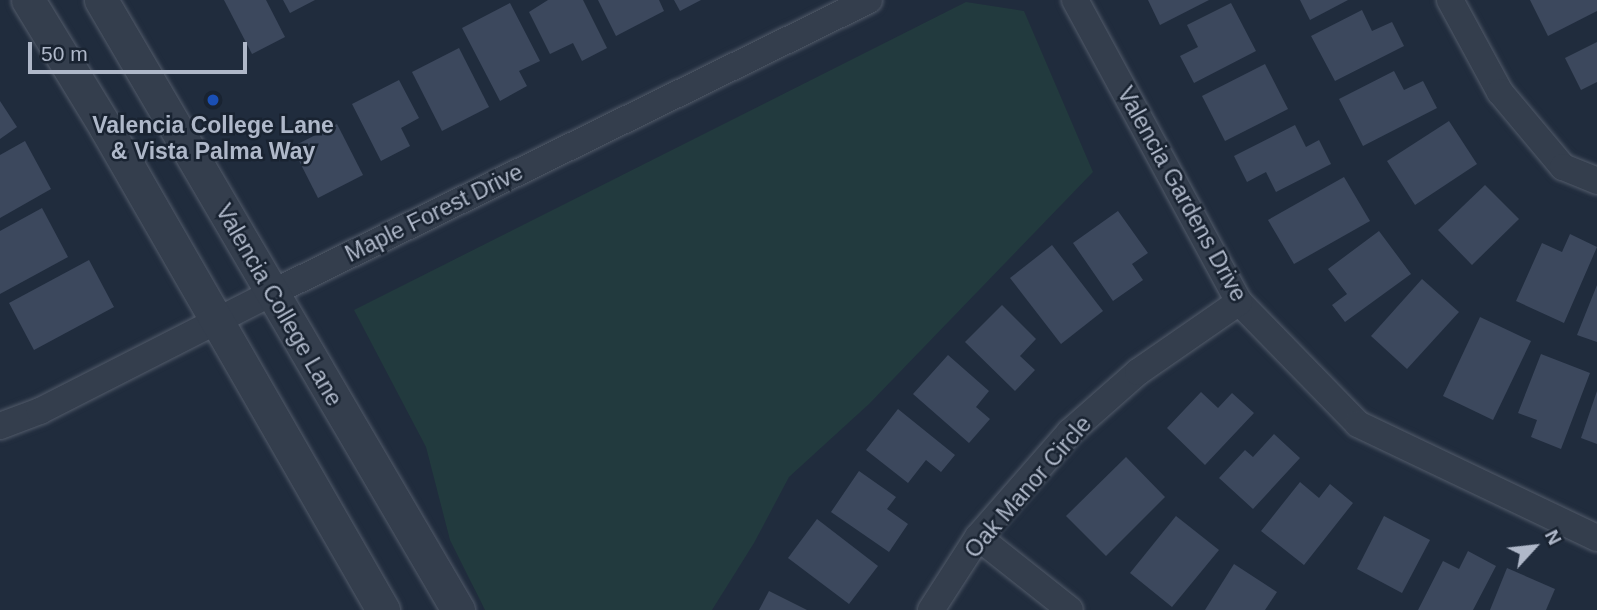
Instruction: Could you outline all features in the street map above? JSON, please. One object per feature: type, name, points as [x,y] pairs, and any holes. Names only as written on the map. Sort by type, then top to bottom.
[{"type":"street","points":[[28,0],[106,128],[383,610]]},
{"type":"street","name":"Valencia College Lane","points":[[100,0],[458,610]]},
{"type":"street","name":"Maple Forest Drive","points":[[0,426],[40,411],[272,293],[869,0]]},
{"type":"street","name":"Valencia Gardens Drive","points":[[1075,0],[1240,302],[1358,424],[1597,538]]},
{"type":"street","points":[[1450,0],[1500,92],[1563,167],[1597,181]]},
{"type":"street","name":"Oak Manor Circle","points":[[931,610],[978,537],[1070,432],[1139,372],[1240,302]]},
{"type":"street","points":[[978,537],[1070,610]]},
{"type":"green space","points":[[966,2],[1024,11],[1093,172],[869,404],[789,477],[754,543],[712,610],[485,610],[450,540],[426,447],[354,310]]},
{"type":"building","points":[[224,0],[266,0],[285,37],[252,54]]},
{"type":"building","points":[[283,0],[315,0],[290,13]]},
{"type":"building","points":[[548,0],[583,0],[607,48],[582,61],[573,43],[550,54],[529,12]]},
{"type":"building","points":[[598,0],[659,0],[664,11],[616,36]]},
{"type":"building","points":[[674,0],[701,0],[680,11]]},
{"type":"building","points":[[1148,0],[1209,0],[1160,25]]},
{"type":"building","points":[[1300,0],[1348,0],[1310,20]]},
{"type":"building","points":[[1530,0],[1597,0],[1597,11],[1548,36]]},
{"type":"building","points":[[510,3],[540,61],[519,71],[527,86],[500,101],[462,28]]},
{"type":"building","points":[[1231,3],[1256,51],[1194,83],[1180,56],[1198,47],[1187,25]]},
{"type":"building","points":[[1362,10],[1372,31],[1392,22],[1404,46],[1335,81],[1311,36]]},
{"type":"building","points":[[1597,42],[1597,82],[1581,90],[1565,58]]},
{"type":"building","points":[[459,48],[489,107],[442,131],[412,72]]},
{"type":"building","points":[[1265,64],[1288,109],[1225,141],[1202,96]]},
{"type":"building","points":[[1394,71],[1404,90],[1423,81],[1437,108],[1363,146],[1339,99]]},
{"type":"building","points":[[399,80],[419,118],[401,128],[410,146],[381,161],[352,104]]},
{"type":"building","points":[[0,101],[17,127],[0,139]]},
{"type":"building","points":[[1449,121],[1477,164],[1415,205],[1387,161]]},
{"type":"building","points":[[337,124],[363,175],[318,198],[292,147]]},
{"type":"building","points":[[1295,125],[1306,147],[1319,140],[1331,164],[1276,192],[1266,172],[1247,182],[1234,156]]},
{"type":"building","points":[[25,141],[51,189],[0,218],[0,155]]},
{"type":"building","points":[[1344,177],[1370,221],[1294,264],[1268,220]]},
{"type":"building","points":[[1485,185],[1519,219],[1472,265],[1438,230]]},
{"type":"building","points":[[42,208],[68,257],[0,294],[0,231]]},
{"type":"building","points":[[1118,211],[1148,253],[1132,264],[1143,280],[1113,301],[1073,243]]},
{"type":"building","points":[[1379,231],[1411,274],[1345,322],[1332,305],[1347,294],[1328,269]]},
{"type":"building","points":[[1570,234],[1597,247],[1564,323],[1516,301],[1542,243],[1562,252]]},
{"type":"building","points":[[1052,245],[1103,311],[1061,344],[1010,278]]},
{"type":"building","points":[[89,260],[114,307],[34,350],[9,303]]},
{"type":"building","points":[[1422,279],[1459,312],[1407,369],[1371,336]]},
{"type":"building","points":[[1597,285],[1597,342],[1577,335]]},
{"type":"building","points":[[1002,305],[1036,339],[1020,356],[1035,370],[1015,391],[965,342]]},
{"type":"building","points":[[1480,317],[1531,341],[1493,420],[1443,396]]},
{"type":"building","points":[[1541,354],[1590,373],[1561,449],[1531,437],[1537,420],[1518,413]]},
{"type":"building","points":[[948,355],[989,391],[976,407],[990,419],[969,443],[913,394]]},
{"type":"building","points":[[1597,391],[1597,444],[1581,438]]},
{"type":"building","points":[[1201,392],[1218,408],[1232,393],[1254,413],[1205,465],[1167,428]]},
{"type":"building","points":[[898,409],[955,455],[941,472],[926,460],[908,483],[866,450]]},
{"type":"building","points":[[1274,434],[1300,458],[1253,509],[1219,478],[1245,450],[1253,457]]},
{"type":"building","points":[[1126,457],[1165,497],[1106,556],[1066,516]]},
{"type":"building","points":[[859,471],[896,497],[887,509],[908,524],[889,552],[831,512]]},
{"type":"building","points":[[1300,482],[1319,498],[1330,484],[1353,503],[1304,565],[1261,531]]},
{"type":"building","points":[[1176,516],[1219,550],[1172,607],[1130,573]]},
{"type":"building","points":[[1384,516],[1430,540],[1402,593],[1357,569]]},
{"type":"building","points":[[817,519],[878,566],[849,604],[788,558]]},
{"type":"building","points":[[1468,551],[1496,566],[1473,610],[1418,610],[1443,561],[1459,569]]},
{"type":"building","points":[[1234,564],[1277,592],[1265,610],[1205,610]]},
{"type":"building","points":[[1507,568],[1555,589],[1546,610],[1490,610]]},
{"type":"building","points":[[769,591],[807,610],[759,610]]},
{"type":"place","name":"Valencia College Lane & Vista Palma Way","points":[[213,100]]}]
